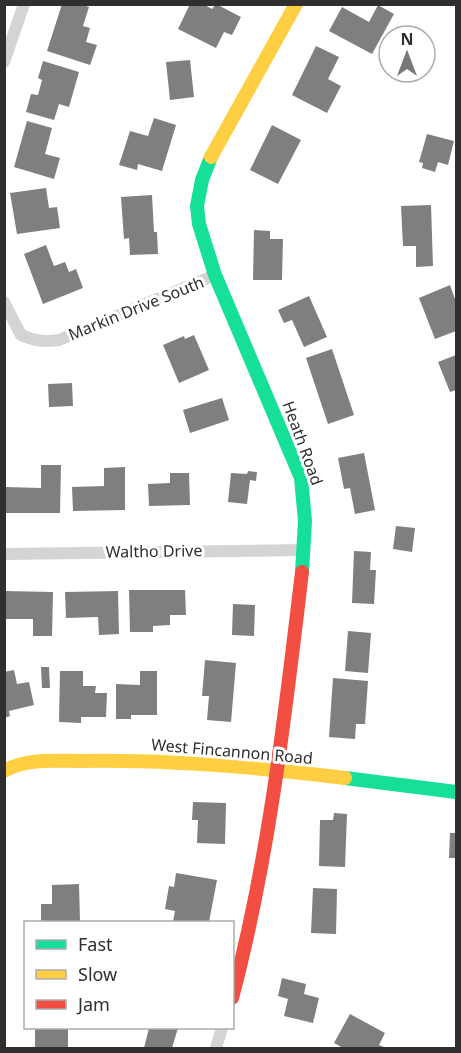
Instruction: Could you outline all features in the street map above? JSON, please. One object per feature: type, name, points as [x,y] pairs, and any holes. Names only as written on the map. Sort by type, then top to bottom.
[{"type":"street","points":[[4,62],[24,4]]},
{"type":"street","name":"Heath Road","points":[[234,990],[253,916],[276,771],[304,550],[306,501],[301,478],[215,275],[199,224],[197,206],[202,180],[212,153],[296,4]]},
{"type":"street","name":"Markin Drive South","points":[[4,302],[21,335],[36,341],[59,340],[215,275]]},
{"type":"street","name":"Waltho Drive","points":[[4,554],[304,550]]},
{"type":"street","name":"West Fincannon Road","points":[[4,771],[22,764],[99,760],[166,760],[456,792]]},
{"type":"street","points":[[216,1048],[222,1029]]},
{"type":"building","points":[[62,4],[80,4],[89,7],[83,26],[90,28],[86,42],[97,45],[90,65],[47,51]]},
{"type":"building","points":[[190,4],[203,4],[212,9],[216,4],[241,17],[232,35],[224,32],[216,48],[178,29]]},
{"type":"building","points":[[378,5],[394,14],[388,24],[377,24],[377,45],[372,54],[329,31],[342,7],[369,22]]},
{"type":"building","points":[[316,46],[339,57],[328,79],[341,86],[327,113],[292,95]]},
{"type":"building","points":[[190,60],[194,97],[170,100],[166,62]]},
{"type":"building","points":[[43,61],[79,72],[69,107],[59,104],[54,120],[26,112],[31,94],[38,95],[42,80],[38,78]]},
{"type":"building","points":[[154,118],[176,125],[162,171],[138,164],[137,170],[119,165],[130,131],[148,136]]},
{"type":"building","points":[[27,121],[52,128],[45,154],[60,158],[54,179],[14,167]]},
{"type":"building","points":[[272,125],[301,140],[278,184],[250,170]]},
{"type":"building","points":[[427,134],[454,141],[448,165],[438,162],[435,172],[422,168],[423,163],[419,162]]},
{"type":"building","points":[[46,188],[49,208],[57,207],[60,228],[17,234],[10,193]]},
{"type":"building","points":[[152,195],[158,254],[130,255],[129,238],[124,239],[121,197]]},
{"type":"building","points":[[431,205],[433,266],[416,267],[416,246],[403,246],[401,206]]},
{"type":"building","points":[[254,230],[270,231],[270,239],[283,239],[282,280],[253,280]]},
{"type":"building","points":[[46,245],[54,266],[65,262],[69,272],[76,269],[83,288],[43,304],[24,254]]},
{"type":"building","points":[[450,285],[456,302],[456,331],[435,339],[419,298]]},
{"type":"building","points":[[309,296],[327,337],[304,347],[292,320],[284,323],[278,310]]},
{"type":"building","points":[[194,335],[209,370],[179,383],[163,345],[184,336],[185,339]]},
{"type":"building","points":[[332,349],[354,415],[328,424],[306,358]]},
{"type":"building","points":[[456,355],[456,390],[450,392],[438,362]]},
{"type":"building","points":[[72,383],[73,406],[49,407],[48,384]]},
{"type":"building","points":[[222,398],[229,420],[190,433],[183,410]]},
{"type":"building","points":[[364,453],[375,510],[355,514],[350,488],[344,489],[338,458]]},
{"type":"building","points":[[41,465],[61,465],[60,513],[6,513],[6,487],[41,488]]},
{"type":"building","points":[[125,467],[125,510],[73,511],[72,487],[104,486],[104,468]]},
{"type":"building","points":[[248,471],[257,472],[256,481],[250,480],[247,504],[228,502],[231,473],[247,474]]},
{"type":"building","points":[[170,473],[189,473],[190,505],[149,506],[148,484],[170,483]]},
{"type":"building","points":[[396,526],[415,528],[412,552],[393,549]]},
{"type":"building","points":[[354,551],[371,552],[370,570],[376,570],[374,604],[352,603]]},
{"type":"building","points":[[129,590],[185,590],[186,615],[170,615],[170,625],[153,626],[153,632],[130,632]]},
{"type":"building","points":[[4,591],[53,592],[52,636],[33,636],[33,619],[4,619]]},
{"type":"building","points":[[118,591],[119,634],[99,635],[98,617],[66,618],[65,592]]},
{"type":"building","points":[[233,604],[255,605],[254,636],[232,635]]},
{"type":"building","points":[[348,631],[371,633],[368,673],[345,671]]},
{"type":"building","points":[[205,660],[236,663],[231,722],[207,720],[209,696],[202,696]]},
{"type":"building","points":[[41,667],[49,667],[50,688],[42,688]]},
{"type":"building","points":[[14,670],[17,684],[29,682],[34,705],[9,711],[10,716],[4,718],[4,672]]},
{"type":"building","points":[[60,671],[83,671],[83,686],[96,686],[95,693],[107,693],[106,717],[81,717],[81,723],[59,722]]},
{"type":"building","points":[[140,671],[157,671],[157,715],[131,715],[131,719],[116,719],[116,684],[140,685]]},
{"type":"building","points":[[333,678],[368,681],[365,724],[356,724],[355,739],[329,737]]},
{"type":"building","points":[[193,802],[226,803],[225,844],[197,843],[198,820],[192,820]]},
{"type":"building","points":[[334,813],[347,814],[345,867],[319,866],[320,820],[333,820]]},
{"type":"building","points":[[450,833],[456,833],[456,858],[449,858]]},
{"type":"building","points":[[176,873],[217,880],[209,921],[173,921],[175,911],[165,909],[169,886],[174,887]]},
{"type":"building","points":[[79,884],[80,921],[41,921],[41,904],[52,904],[52,885]]},
{"type":"building","points":[[313,888],[337,889],[336,934],[311,933]]},
{"type":"building","points":[[282,978],[306,984],[304,994],[319,998],[313,1023],[284,1016],[288,999],[278,996]]},
{"type":"building","points":[[350,1014],[385,1033],[379,1045],[386,1048],[343,1048],[334,1043]]},
{"type":"building","points":[[35,1029],[68,1029],[68,1048],[35,1048]]},
{"type":"building","points":[[149,1029],[178,1029],[172,1048],[144,1048]]},
{"type":"traffic: fast","points":[[211,157],[202,180],[197,206],[199,224],[215,275],[301,478],[305,521],[302,572]]},
{"type":"traffic: fast","points":[[345,778],[456,792]]},
{"type":"traffic: slow","points":[[211,157],[296,4]]},
{"type":"traffic: slow","points":[[4,771],[22,764],[41,761],[147,761],[246,767],[345,778]]},
{"type":"traffic: jam","points":[[234,990],[266,840],[302,572]]}]
